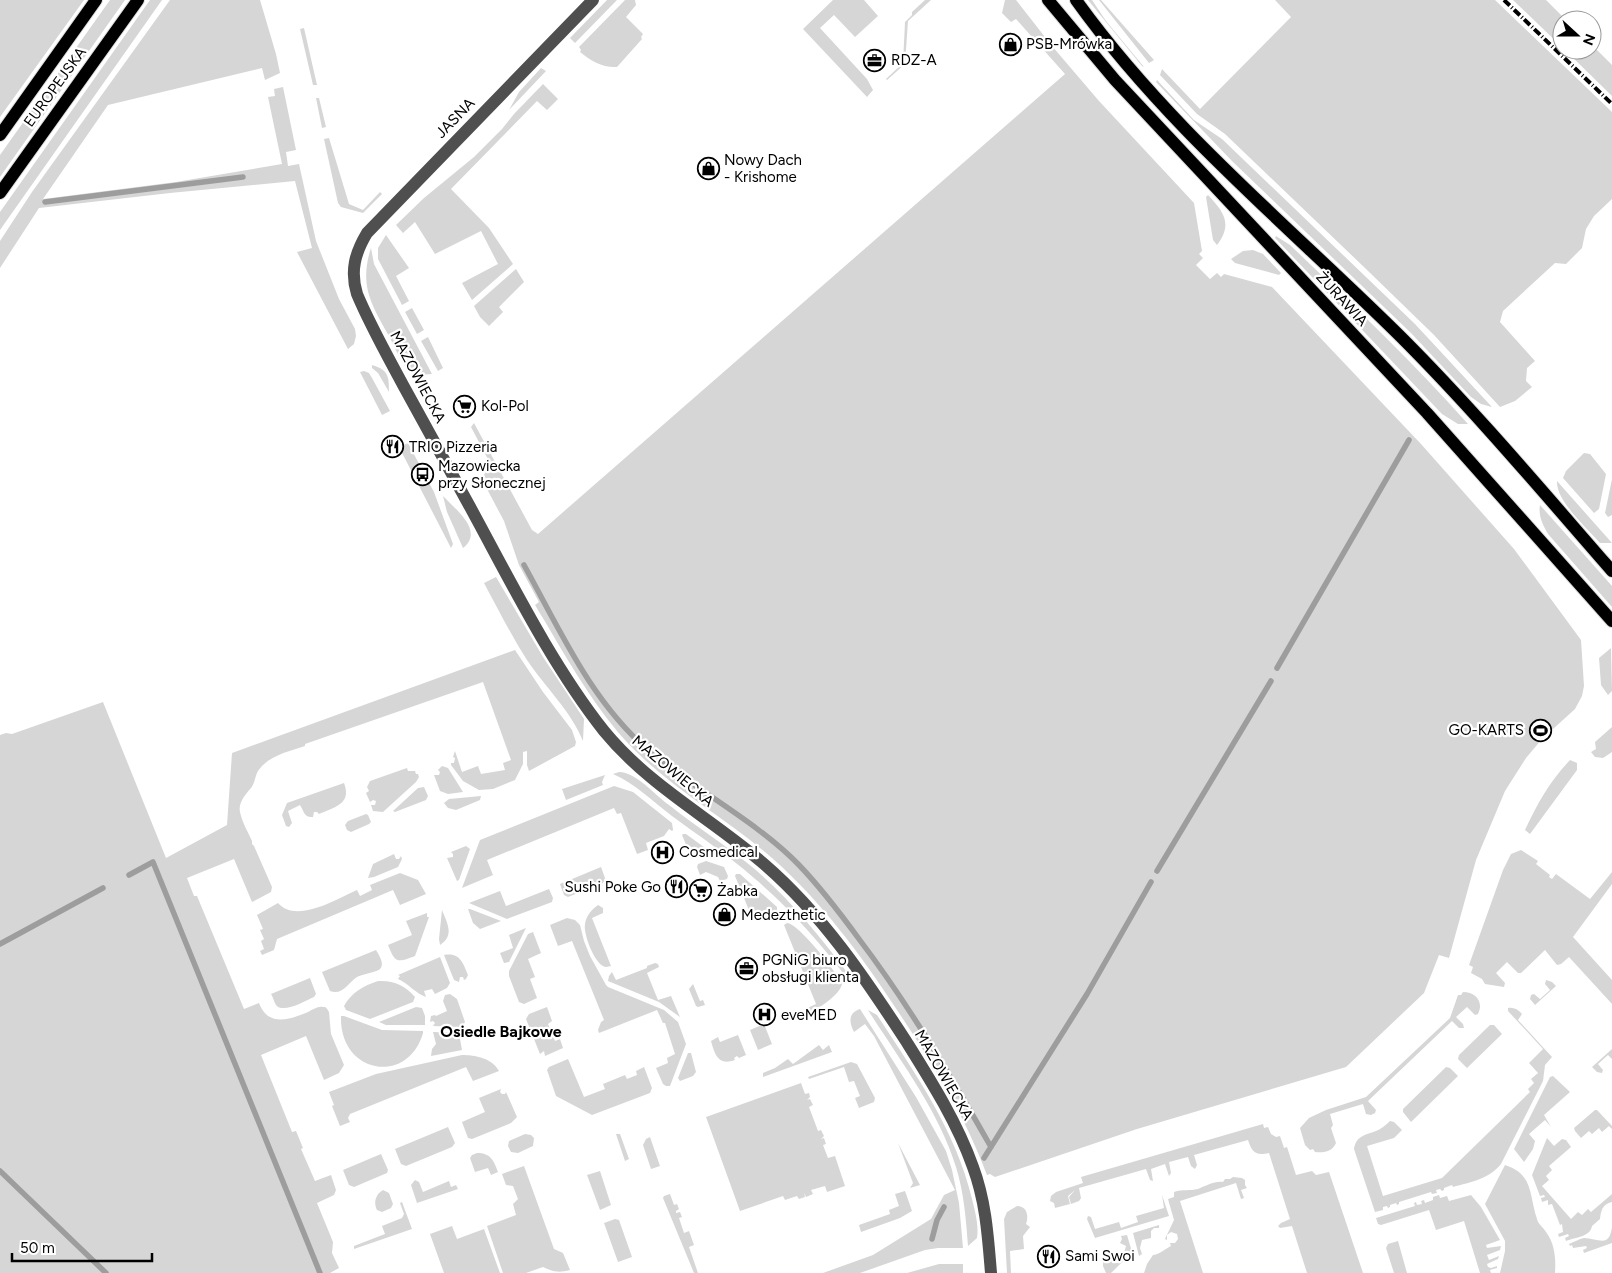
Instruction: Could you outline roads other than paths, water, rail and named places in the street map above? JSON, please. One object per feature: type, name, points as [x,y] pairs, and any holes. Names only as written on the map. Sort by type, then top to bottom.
[{"type":"main road","name":"EUROPEJSKA","points":[[0,135],[96,0]]},
{"type":"main road","name":"EUROPEJSKA","points":[[0,193],[138,0]]},
{"type":"main road","name":"ŻURAWIA","points":[[1048,0],[1115,80],[1427,413],[1612,621]]},
{"type":"main road","name":"ŻURAWIA","points":[[1076,0],[1124,61],[1199,142],[1418,355],[1476,417],[1612,571]]},
{"type":"street","name":"JASNA","points":[[353,268],[360,244],[380,218],[593,0]]},
{"type":"street","name":"MAZOWIECKA","points":[[353,268],[354,285],[357,294],[384,349],[526,610],[595,718],[619,747],[644,772],[674,797],[748,850],[795,893],[855,966],[921,1065],[941,1097],[974,1168],[985,1209],[991,1273]]},
{"type":"waterway","points":[[45,202],[243,177]]},
{"type":"waterway","points":[[1277,668],[1409,440]]},
{"type":"waterway","points":[[524,565],[578,664],[610,710],[628,731],[666,765],[745,820],[782,849],[799,865],[830,901],[912,1015],[991,1147]]},
{"type":"waterway","points":[[1157,871],[1271,681]]},
{"type":"waterway","points":[[129,875],[153,862],[320,1273]]},
{"type":"waterway","points":[[984,1158],[1087,994],[1151,882]]},
{"type":"waterway","points":[[0,944],[103,888]]},
{"type":"waterway","points":[[0,1171],[106,1273]]},
{"type":"waterway","points":[[932,1239],[937,1220],[944,1207]]},
{"type":"railway","points":[[1504,0],[1612,104]]},
{"type":"place","name":"PSB-Mrówka","points":[[1010,44]]},
{"type":"place","name":"RDZ-A","points":[[875,60]]},
{"type":"place","name":"Nowy Dach - Krishome","points":[[708,169]]},
{"type":"place","name":"Kol-Pol","points":[[465,406]]},
{"type":"place","name":"TRIO Pizzeria","points":[[393,447]]},
{"type":"place","name":"Mazowiecka przy Słonecznej","points":[[422,475]]},
{"type":"place","name":"GO-KARTS","points":[[1540,730]]},
{"type":"place","name":"Cosmedical","points":[[663,852]]},
{"type":"place","name":"Sushi Poke Go","points":[[677,887]]},
{"type":"place","name":"Żabka","points":[[701,891]]},
{"type":"place","name":"Medezthetic","points":[[725,915]]},
{"type":"place","name":"PGNiG biuro obsługi klienta","points":[[746,969]]},
{"type":"place","name":"eveMED","points":[[765,1015]]},
{"type":"place","name":"Sami Swoi","points":[[1049,1256]]},
{"type":"district","name":"Osiedle Bajkowe","points":[[501,1031]]}]
